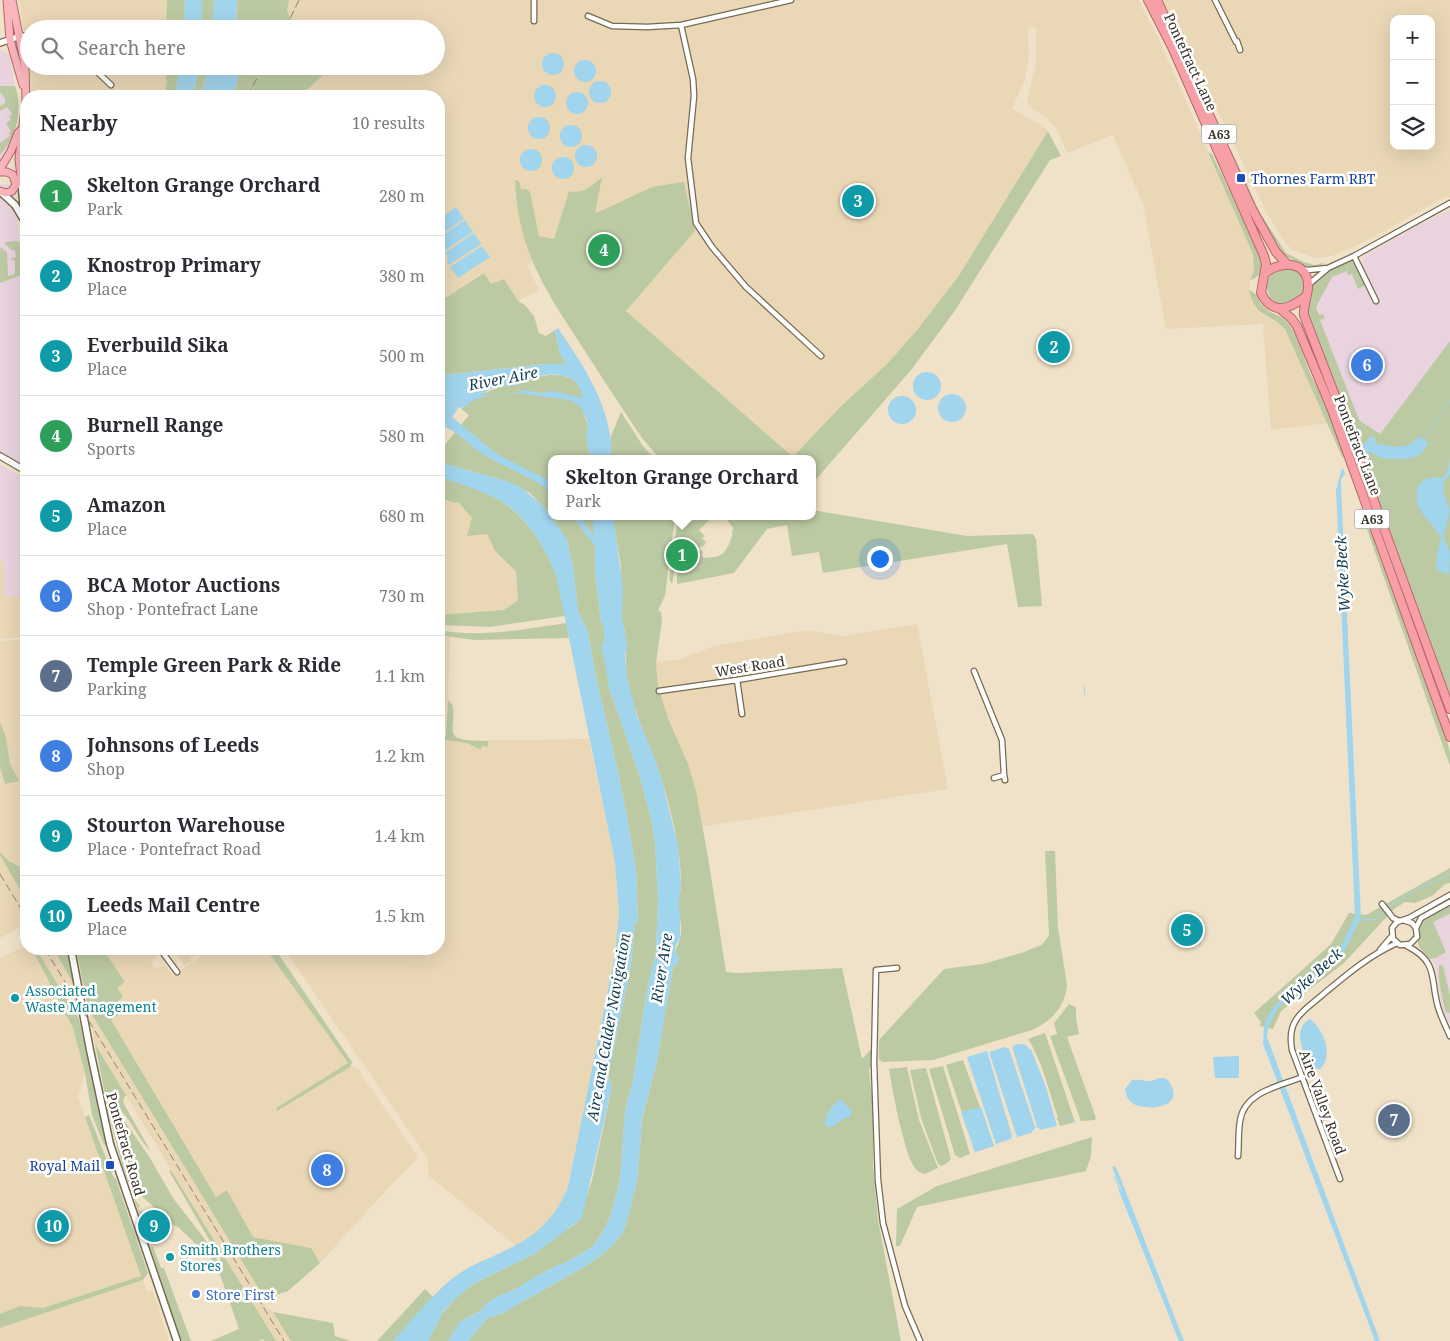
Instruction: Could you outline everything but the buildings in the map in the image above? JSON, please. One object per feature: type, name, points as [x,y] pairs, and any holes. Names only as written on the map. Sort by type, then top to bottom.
[{"type":"highway","name":"Pontefract Lane","points":[[1148,0],[1172,47],[1256,234],[1264,256],[1265,273]]},
{"type":"highway","name":"Pontefract Lane","points":[[1157,0],[1252,209],[1276,252],[1286,264]]},
{"type":"highway","points":[[1265,273],[1272,267],[1286,264],[1300,269],[1306,277],[1308,285]]},
{"type":"highway","name":"A63","points":[[1265,273],[1262,295],[1267,303],[1280,309]]},
{"type":"highway","name":"A63","points":[[1305,297],[1308,285]]},
{"type":"highway","name":"Pontefract Lane","points":[[1305,297],[1303,306],[1308,328],[1350,434],[1450,709]]},
{"type":"highway","points":[[1280,309],[1297,303],[1305,297]]},
{"type":"highway","name":"Pontefract Lane","points":[[1280,309],[1297,326],[1332,410],[1450,737]]},
{"type":"main road","points":[[11,1],[20,32]]},
{"type":"main road","points":[[11,1],[10,40],[23,90]]},
{"type":"main road","points":[[25,75],[26,90]]},
{"type":"main road","points":[[18,183],[13,175],[0,170],[20,131]]},
{"type":"main road","points":[[20,152],[18,183],[20,194]]},
{"type":"main road","points":[[0,191],[9,192],[18,183]]},
{"type":"main road","points":[[0,191],[15,205],[20,213]]},
{"type":"main road","name":"Pontefract Road","points":[[72,955],[110,1144],[177,1341]]},
{"type":"street","points":[[534,0],[534,21]]},
{"type":"street","points":[[588,16],[612,26],[647,27],[681,25],[790,0]]},
{"type":"street","points":[[1215,0],[1240,50]]},
{"type":"street","points":[[681,25],[694,87],[688,158],[696,223],[712,247],[746,287],[821,356]]},
{"type":"street","points":[[0,43],[20,36]]},
{"type":"street","points":[[101,75],[111,85]]},
{"type":"street","points":[[1308,285],[1328,268],[1354,256],[1450,203]]},
{"type":"street","points":[[1354,256],[1376,301]]},
{"type":"street","points":[[1300,269],[1328,268]]},
{"type":"street","points":[[0,456],[20,468]]},
{"type":"street","name":"West Road","points":[[659,691],[844,662]]},
{"type":"street","points":[[974,671],[1002,740],[1005,777],[994,778]]},
{"type":"street","points":[[737,680],[742,714]]},
{"type":"street","points":[[1392,928],[1401,921],[1450,895]]},
{"type":"street","points":[[1418,952],[1416,928],[1421,918],[1450,902]]},
{"type":"street","points":[[1382,904],[1388,912],[1401,921],[1409,921],[1416,928]]},
{"type":"street","points":[[1388,912],[1392,936],[1397,943],[1418,952],[1432,971],[1438,1007],[1450,1036]]},
{"type":"street","name":"Aire Valley Road","points":[[1379,951],[1392,936]]},
{"type":"street","points":[[1407,946],[1416,939]]},
{"type":"street","name":"Aire Valley Road","points":[[1340,1179],[1292,1050],[1290,1038],[1292,1027],[1296,1018],[1350,972],[1379,951],[1397,943]]},
{"type":"street","points":[[164,955],[177,972]]},
{"type":"street","points":[[896,968],[876,970],[874,1064],[878,1180],[883,1222],[905,1306],[920,1341]]},
{"type":"street","points":[[1238,1156],[1242,1111],[1252,1098],[1302,1077]]},
{"type":"shaded area","points":[[19,0],[185,0],[184,20],[22,20]]},
{"type":"shaded area","points":[[289,0],[1138,0],[1159,40],[1253,254],[1254,270],[1249,290],[1252,300],[1265,316],[1285,329],[1328,423],[1271,430],[1263,324],[1166,329],[1143,204],[1113,135],[1067,153],[1056,128],[1049,120],[1028,105],[1027,100],[1036,63],[1036,28],[1028,28],[1029,57],[1025,79],[1012,109],[1042,125],[1048,131],[958,277],[917,330],[887,364],[839,408],[795,455],[791,455],[626,311],[695,231],[684,182],[569,262],[601,177],[588,189],[576,193],[569,191],[554,239],[539,236],[530,192],[515,191],[521,225],[532,262],[527,265],[539,290],[518,301],[504,279],[491,284],[483,273],[445,298],[445,90],[307,90],[323,75],[445,75],[445,20],[291,20],[287,10]]},
{"type":"shaded area","points":[[1162,0],[1450,0],[1450,197],[1445,197],[1366,241],[1332,256],[1316,258],[1292,250],[1281,237],[1267,213],[1222,120],[1200,80],[1189,51]]},
{"type":"shaded area","points":[[0,49],[9,56],[18,100],[15,136],[0,160]]},
{"type":"shaded area","points":[[30,75],[178,75],[176,90],[31,90]]},
{"type":"shaded area","points":[[0,184],[13,185],[20,253],[20,464],[0,452]]},
{"type":"shaded area","points":[[1450,210],[1450,341],[1380,434],[1352,416],[1316,324],[1316,297],[1328,277],[1362,265],[1364,256]]},
{"type":"shaded area","points":[[0,464],[20,476],[20,596],[5,597],[3,559],[0,559]]},
{"type":"shaded area","points":[[445,499],[455,503],[458,502],[464,507],[487,534],[495,551],[516,571],[518,600],[505,610],[445,615]]},
{"type":"shaded area","points":[[0,559],[3,559],[5,597],[20,596],[20,637],[0,639]]},
{"type":"shaded area","points":[[917,624],[948,789],[699,827],[666,723],[652,663],[680,659],[714,646],[808,630],[842,636]]},
{"type":"shaded area","points":[[445,636],[450,637],[445,738]]},
{"type":"shaded area","points":[[20,639],[20,867],[9,861],[0,852],[0,767],[5,784],[10,764],[6,737],[0,722],[0,641]]},
{"type":"shaded area","points":[[589,739],[615,862],[619,913],[618,938],[568,1187],[564,1197],[547,1223],[539,1231],[516,1246],[429,1176],[427,1157],[288,955],[445,955],[445,741]]},
{"type":"shaded area","points":[[0,855],[20,890],[20,930],[18,928],[0,938]]},
{"type":"shaded area","points":[[1450,914],[1450,1023],[1448,1023],[1441,1004],[1436,967],[1432,959],[1433,922]]},
{"type":"shaded area","points":[[20,949],[20,955],[35,955],[73,1028],[85,1073],[78,1098],[142,1276],[0,1323],[0,959]]},
{"type":"shaded area","points":[[40,955],[57,955],[76,989],[79,1019]]},
{"type":"shaded area","points":[[107,955],[156,955],[151,963],[155,969],[165,966],[173,976],[203,955],[270,955],[348,1063],[276,1108],[277,1111],[351,1066],[358,1069],[418,1157],[320,1263],[311,1248],[253,1237],[227,1190],[216,1198],[110,1020],[118,1000],[117,987],[124,982]]},
{"type":"shaded area","points":[[178,955],[195,955],[190,958],[192,961],[184,966]]},
{"type":"shaded area","points":[[88,1008],[265,1299],[262,1300],[267,1308],[272,1310],[291,1341],[276,1341],[252,1313],[254,1306],[95,1044]]},
{"type":"shaded area","points":[[143,1280],[147,1291],[152,1291],[154,1294],[169,1341],[0,1341],[0,1328]]},
{"type":"green space","points":[[167,0],[185,0],[184,20],[166,20]]},
{"type":"green space","points":[[202,0],[214,0],[213,20],[202,20]]},
{"type":"green space","points":[[237,0],[289,0],[287,10],[291,20],[236,20]]},
{"type":"green space","points":[[166,75],[178,75],[176,90],[165,90]]},
{"type":"green space","points":[[197,75],[207,75],[203,90],[195,90]]},
{"type":"green space","points":[[238,75],[323,75],[307,90],[235,90]]},
{"type":"green space","points":[[0,86],[15,86],[19,104],[14,132],[0,155],[0,143],[10,136],[9,133],[11,131],[6,123],[11,120],[9,116],[12,114],[7,107],[0,111],[0,106],[5,103],[5,99],[0,93]]},
{"type":"green space","points":[[1048,131],[1061,156],[1050,160],[954,312],[911,370],[816,479],[816,455],[795,455],[839,408],[887,364],[917,330],[958,277]]},
{"type":"green space","points":[[1228,146],[1260,213],[1286,253],[1304,262],[1315,265],[1323,263],[1323,265],[1306,267],[1289,258],[1281,251],[1255,209]]},
{"type":"green space","points":[[1208,152],[1212,154],[1258,250],[1261,264],[1260,272],[1255,278],[1250,280],[1254,270],[1253,254]]},
{"type":"green space","points":[[602,177],[595,213],[652,187],[684,182],[695,231],[626,311],[791,455],[657,455],[642,438],[569,327],[536,269],[522,228],[517,205],[515,180],[519,181],[521,189],[526,189],[530,192],[539,236],[554,239],[569,191],[579,192],[591,186]]},
{"type":"green space","points":[[5,242],[20,242],[20,275],[0,283],[0,247],[7,252],[8,276],[15,274],[15,260],[11,260],[16,257],[15,251]]},
{"type":"green space","points":[[1354,256],[1368,284],[1358,289],[1352,274],[1348,275],[1347,271],[1332,277],[1316,307],[1319,315],[1323,314],[1325,318],[1320,320],[1359,420],[1380,434],[1450,341],[1450,709],[1304,315],[1308,285],[1328,268]]},
{"type":"green space","points":[[1286,267],[1299,273],[1305,286],[1299,299],[1286,305],[1273,299],[1267,286],[1273,273]]},
{"type":"green space","points":[[484,273],[491,284],[504,279],[518,301],[525,305],[534,316],[539,333],[546,336],[555,330],[560,354],[567,365],[546,364],[445,375],[445,298]]},
{"type":"green space","points":[[1249,290],[1255,293],[1266,309],[1287,322],[1297,338],[1343,451],[1343,459],[1285,329],[1259,311]]},
{"type":"green space","points":[[560,375],[578,383],[582,394],[583,413],[588,426],[589,455],[548,455],[548,512],[530,493],[506,481],[445,464],[445,445],[469,415],[461,409],[467,405],[465,400],[473,394],[480,395],[499,387],[519,384],[536,377]]},
{"type":"green space","points":[[621,412],[643,446],[651,455],[611,455],[611,436]]},
{"type":"green space","points":[[445,478],[492,496],[509,506],[526,523],[552,564],[565,616],[490,627],[445,625],[445,615],[504,610],[518,600],[516,571],[495,551],[487,534],[467,536],[472,518],[458,502],[455,503],[445,499]]},
{"type":"green space","points":[[816,511],[967,536],[1033,534],[1036,539],[1042,606],[1018,607],[1007,544],[823,573],[819,552],[792,556],[787,525],[767,529],[734,573],[677,584],[677,565],[686,556],[683,546],[678,551],[672,584],[669,579],[678,520],[709,520],[699,530],[705,536],[702,538],[706,542],[704,546],[698,549],[703,552],[701,555],[704,558],[721,555],[728,547],[732,530],[734,529],[727,520],[816,520]]},
{"type":"green space","points":[[1362,515],[1367,515],[1445,732],[1450,753],[1450,766]]},
{"type":"green space","points":[[554,520],[593,520],[596,536],[595,572],[601,621],[604,627],[609,688],[639,774],[652,822],[655,843],[658,898],[656,952],[647,989],[633,1081],[625,1111],[620,1180],[610,1217],[601,1235],[592,1247],[487,1303],[480,1311],[463,1320],[448,1341],[428,1341],[441,1315],[455,1299],[473,1284],[536,1253],[578,1222],[592,1181],[612,1086],[608,1076],[631,965],[635,921],[638,922],[636,868],[619,776],[596,677],[588,632],[578,611],[574,573],[567,540]]},
{"type":"green space","points":[[613,520],[674,520],[665,596],[658,610],[661,612],[662,620],[656,663],[658,687],[669,721],[688,764],[696,791],[726,972],[842,968],[862,1059],[873,1047],[872,1068],[869,1069],[873,1109],[873,1165],[878,1220],[901,1341],[468,1341],[485,1321],[484,1319],[501,1314],[589,1264],[608,1250],[623,1233],[638,1176],[642,1120],[657,1061],[673,967],[677,965],[679,957],[675,953],[680,940],[681,930],[678,904],[681,872],[678,845],[662,781],[638,718],[627,679],[626,642],[622,620],[621,565]]},
{"type":"green space","points":[[566,623],[569,638],[474,640],[445,636],[445,631],[487,633]]},
{"type":"green space","points":[[448,700],[452,704],[453,709],[454,735],[465,740],[488,741],[488,747],[482,746],[481,750],[467,743],[445,740]]},
{"type":"green space","points":[[0,722],[6,737],[10,764],[19,781],[5,784],[0,767]]},
{"type":"green space","points":[[1045,851],[1055,851],[1058,928],[1067,985],[1064,1000],[1060,1007],[1051,1018],[1032,1030],[933,1060],[882,1062],[879,1059],[879,1040],[944,969],[983,964],[1042,945],[1049,935]]},
{"type":"green space","points":[[0,852],[9,861],[20,867],[20,890]]},
{"type":"green space","points":[[1450,868],[1450,883],[1445,884],[1432,896],[1415,903],[1405,902],[1394,909],[1343,964],[1281,1011],[1273,1029],[1260,1026],[1261,1022],[1254,1013],[1331,944],[1349,913],[1366,915]]},
{"type":"green space","points":[[1450,905],[1450,914],[1433,922],[1446,952],[1430,959],[1418,944],[1420,923],[1426,917]]},
{"type":"green space","points":[[35,955],[40,955],[79,1019],[107,1144],[104,1145],[92,1115],[85,1073],[73,1028]]},
{"type":"green space","points":[[57,955],[70,955],[76,989]]},
{"type":"green space","points":[[77,955],[107,955],[125,982],[117,988],[123,997],[118,1001],[125,1010],[111,1020],[216,1197],[227,1190],[253,1237],[311,1248],[320,1263],[288,1291],[265,1299],[88,1008]]},
{"type":"green space","points":[[270,955],[279,955],[352,1062],[350,1067],[277,1111],[276,1108],[348,1063]]},
{"type":"green space","points":[[1440,964],[1443,966],[1450,995],[1450,1013],[1446,1012],[1442,995],[1439,980]]},
{"type":"green space","points":[[1069,1004],[1076,1007],[1079,1034],[1067,1037],[1096,1118],[1095,1120],[1081,1121],[1050,1036],[1057,1034],[1054,1023]]},
{"type":"green space","points":[[1045,1033],[1075,1122],[1060,1126],[1058,1120],[1056,1120],[1058,1118],[1042,1067],[1028,1039]]},
{"type":"green space","points":[[95,1044],[126,1095],[123,1100],[124,1104],[150,1150],[121,1111],[107,1104]]},
{"type":"green space","points":[[963,1060],[994,1146],[975,1152],[946,1065]]},
{"type":"green space","points":[[943,1066],[970,1154],[960,1158],[955,1155],[929,1069]]},
{"type":"green space","points":[[907,1067],[919,1120],[938,1168],[925,1174],[918,1171],[908,1154],[889,1069]]},
{"type":"green space","points":[[926,1068],[951,1159],[941,1166],[938,1164],[921,1118],[910,1070]]},
{"type":"green space","points":[[107,1108],[121,1116],[150,1158],[173,1198],[204,1238],[218,1261],[221,1260],[169,1171],[171,1170],[276,1341],[264,1341],[263,1339],[259,1341],[211,1341],[239,1329],[216,1263],[178,1227],[171,1224],[166,1217],[159,1216],[161,1213],[140,1195],[135,1200],[140,1206],[138,1209],[159,1225],[161,1223],[163,1225],[156,1227],[155,1224],[152,1225],[153,1228],[147,1228],[143,1224],[121,1161]]},
{"type":"green space","points":[[89,1115],[113,1176],[116,1179],[148,1273],[143,1280],[0,1328],[0,1314],[20,1306],[43,1308],[141,1276],[85,1117]]},
{"type":"green space","points":[[1092,1137],[1091,1156],[1086,1171],[917,1207],[900,1246],[896,1246],[897,1209],[937,1186]]},
{"type":"green space","points":[[150,1247],[153,1247],[161,1268],[164,1268],[191,1341],[183,1341],[180,1338]]},
{"type":"green space","points":[[425,1289],[434,1298],[393,1341],[377,1341]]},
{"type":"green space","points":[[273,1312],[333,1323],[335,1336],[350,1341],[291,1341]]},
{"type":"water","points":[[185,0],[202,0],[202,20],[184,20]]},
{"type":"water","points":[[214,0],[237,0],[236,20],[213,20]]},
{"type":"water","points":[[553,53],[561,56],[564,64],[561,72],[553,75],[545,72],[542,64],[545,56]]},
{"type":"water","points":[[585,60],[593,63],[596,71],[593,79],[585,82],[577,79],[574,71],[577,63]]},
{"type":"water","points":[[178,75],[197,75],[195,90],[176,90]]},
{"type":"water","points":[[207,75],[238,75],[235,90],[203,90]]},
{"type":"water","points":[[600,81],[608,84],[611,92],[608,100],[600,103],[592,100],[589,92],[592,84]]},
{"type":"water","points":[[545,85],[553,88],[556,96],[553,104],[545,107],[537,104],[534,96],[537,88]]},
{"type":"water","points":[[577,92],[585,95],[588,103],[585,111],[577,114],[569,111],[566,103],[569,95]]},
{"type":"water","points":[[539,117],[547,120],[550,128],[547,136],[539,139],[531,136],[528,128],[531,120]]},
{"type":"water","points":[[571,125],[579,128],[582,136],[579,144],[571,147],[563,144],[560,136],[563,128]]},
{"type":"water","points":[[586,145],[594,148],[597,156],[594,164],[586,167],[578,164],[575,156],[578,148]]},
{"type":"water","points":[[531,149],[539,152],[542,160],[539,168],[531,171],[523,168],[520,160],[523,152]]},
{"type":"water","points":[[563,157],[571,160],[574,168],[571,176],[563,179],[555,176],[552,168],[555,160]]},
{"type":"water","points":[[456,207],[464,219],[445,232],[445,215]]},
{"type":"water","points":[[465,220],[473,232],[445,250],[445,234]]},
{"type":"water","points":[[474,233],[481,244],[449,265],[447,262],[448,256],[445,253]]},
{"type":"water","points":[[482,246],[490,257],[458,278],[450,267]]},
{"type":"water","name":"River Aire","points":[[558,328],[583,366],[597,392],[607,420],[611,441],[611,455],[589,455],[586,437],[588,429],[587,420],[580,407],[570,400],[516,393],[483,397],[472,401],[465,407],[458,408],[452,417],[497,454],[548,480],[548,490],[484,455],[445,427],[445,375],[546,364],[566,364],[560,354],[555,330]],"holes":[[[544,375],[558,375],[575,381],[581,391],[582,398],[554,391],[540,393],[526,390],[482,396],[493,388],[516,385]]]},
{"type":"water","points":[[927,372],[937,376],[941,386],[937,396],[927,400],[917,396],[913,386],[917,376]]},
{"type":"water","points":[[952,394],[962,398],[966,408],[962,418],[952,422],[942,418],[938,408],[942,398]]},
{"type":"water","points":[[902,396],[912,400],[916,410],[912,420],[902,424],[892,420],[888,410],[892,400]]},
{"type":"water","points":[[1371,436],[1376,439],[1374,443],[1398,447],[1410,444],[1418,436],[1429,443],[1421,454],[1415,457],[1385,459],[1369,452],[1364,454],[1361,448]]},
{"type":"water","points":[[1450,458],[1450,474],[1444,482],[1443,492],[1450,511],[1443,538],[1450,552],[1449,574],[1443,573],[1436,568],[1441,538],[1417,503],[1417,490],[1421,482],[1429,478],[1444,476],[1448,469]]},
{"type":"water","name":"Aire and Calder Navigation","points":[[445,464],[506,481],[522,488],[543,506],[548,513],[548,520],[553,520],[567,540],[574,573],[578,611],[588,632],[630,834],[636,868],[638,922],[635,921],[631,965],[608,1076],[612,1086],[582,1218],[536,1253],[473,1284],[444,1311],[428,1341],[393,1341],[425,1305],[451,1280],[469,1268],[531,1236],[556,1211],[568,1187],[615,955],[619,913],[615,862],[556,575],[540,542],[525,522],[507,505],[475,489],[445,478]]},
{"type":"water","name":"Wyke Beck","points":[[1343,468],[1345,474],[1341,479],[1341,486],[1361,918],[1344,952],[1332,967],[1286,1000],[1277,1010],[1270,1022],[1267,1037],[1380,1341],[1375,1341],[1263,1044],[1264,1025],[1271,1010],[1337,955],[1355,916],[1336,490]]},
{"type":"water","name":"River Aire","points":[[575,520],[583,520],[594,536],[592,520],[613,520],[614,522],[623,588],[622,619],[627,647],[625,655],[627,678],[637,716],[662,781],[678,846],[681,886],[678,905],[680,911],[680,938],[675,952],[679,957],[677,965],[673,967],[657,1061],[642,1119],[638,1176],[623,1233],[608,1250],[589,1264],[501,1314],[485,1319],[468,1341],[448,1341],[458,1323],[480,1311],[487,1303],[592,1247],[601,1235],[610,1217],[620,1180],[625,1111],[633,1081],[647,989],[656,952],[658,898],[652,822],[639,774],[609,688],[601,646],[604,643],[604,627],[601,621],[595,572],[595,546]]},
{"type":"water","points":[[1310,1019],[1319,1029],[1326,1043],[1326,1057],[1320,1069],[1311,1068],[1301,1042],[1301,1029],[1304,1023]]},
{"type":"water","points":[[1021,1044],[1031,1049],[1046,1087],[1057,1126],[1040,1130],[1038,1127],[1031,1133],[1017,1137],[989,1052],[1004,1047],[1009,1049],[1035,1127],[1037,1126],[1013,1050],[1013,1045]]},
{"type":"water","points":[[987,1051],[1012,1136],[1011,1139],[996,1144],[967,1057]]},
{"type":"water","points":[[1239,1056],[1239,1078],[1215,1078],[1213,1057]]},
{"type":"water","points":[[1159,1078],[1166,1079],[1171,1085],[1172,1099],[1167,1104],[1144,1107],[1137,1106],[1129,1100],[1125,1089],[1132,1080],[1149,1081]]},
{"type":"water","points":[[841,1099],[852,1112],[850,1117],[843,1119],[833,1127],[825,1126],[829,1111]]},
{"type":"water","points":[[981,1107],[994,1146],[975,1152],[961,1112]]},
{"type":"water","points":[[1115,1166],[1184,1341],[1179,1341],[1119,1191],[1121,1189],[1112,1167]]},
{"type":"waterway","points":[[1423,440],[1435,420],[1446,409],[1450,400]]},
{"type":"waterway","name":"Wyke Beck","points":[[1334,543],[1339,547]]},
{"type":"waterway","points":[[1084,686],[1085,695]]},
{"type":"waterway","points":[[1387,908],[1408,894],[1450,874]]},
{"type":"waterway","points":[[1358,921],[1365,919],[1375,920],[1384,911]]},
{"type":"waterway","points":[[1068,1118],[1075,1122]]},
{"type":"waterway","points":[[1115,1177],[1120,1191]]},
{"type":"railway","points":[[289,20],[299,0]]},
{"type":"railway","points":[[250,90],[259,75]]},
{"type":"railway","points":[[0,874],[20,907]]},
{"type":"railway","points":[[49,955],[284,1341]]},
{"type":"place","name":"Thornes Farm RBT","points":[[1241,178]]},
{"type":"place","name":"Everbuild Sika","points":[[858,201]]},
{"type":"place","name":"Burnell Range","points":[[604,250]]},
{"type":"place","name":"Knostrop Primary","points":[[1054,347]]},
{"type":"place","name":"BCA Motor Auctions","points":[[1367,365]]},
{"type":"place","name":"Skelton Grange Orchard","points":[[682,555]]},
{"type":"place","name":"Amazon","points":[[1187,930]]},
{"type":"place","name":"Associated Waste Management","points":[[15,998]]},
{"type":"place","name":"Temple Green Park & Ride","points":[[1394,1120]]},
{"type":"place","name":"Royal Mail","points":[[110,1165]]},
{"type":"place","name":"Johnsons of Leeds","points":[[327,1170]]},
{"type":"place","name":"Leeds Mail Centre","points":[[53,1226]]},
{"type":"place","name":"Stourton Warehouse","points":[[154,1226]]},
{"type":"place","name":"Smith Brothers Stores","points":[[170,1257]]},
{"type":"place","name":"Store First","points":[[196,1294]]}]
